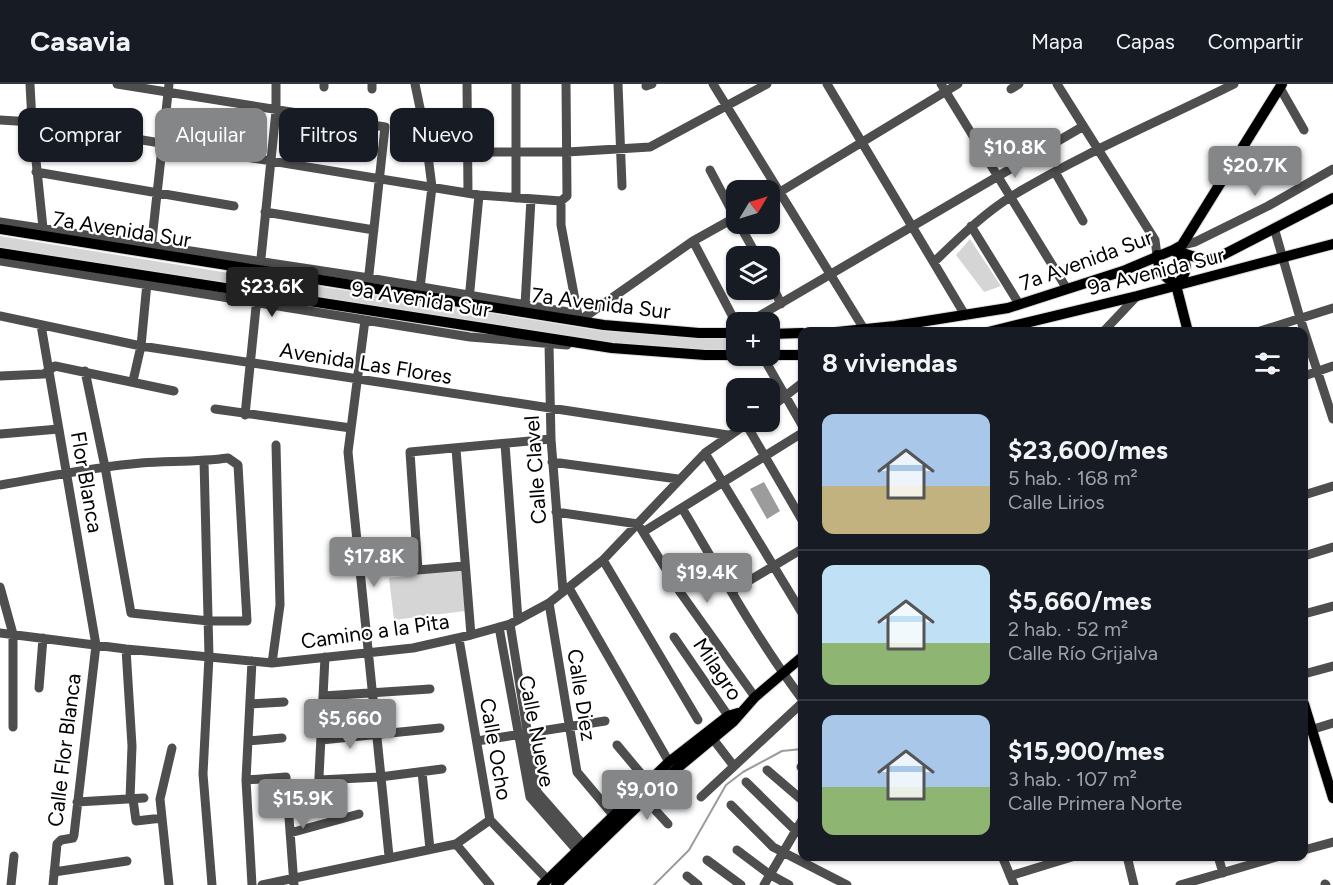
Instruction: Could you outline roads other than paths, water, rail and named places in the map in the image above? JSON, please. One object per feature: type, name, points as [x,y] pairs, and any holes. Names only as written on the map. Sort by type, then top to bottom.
[{"type":"main road","points":[[1176,285],[1184,276],[1186,268],[1178,248],[1281,86]]},
{"type":"main road","name":"7a Avenida Sur","points":[[878,327],[965,315],[1019,304],[1123,271],[1178,248],[1205,260],[1217,258],[1275,231],[1333,198]]},
{"type":"main road","name":"7a Avenida Sur","points":[[0,229],[151,249],[368,283],[579,321],[642,329],[726,333]]},
{"type":"main road","name":"9a Avenida Sur","points":[[1009,327],[1333,244]]},
{"type":"main road","name":"9a Avenida Sur","points":[[0,253],[192,282],[258,298],[596,346],[726,356]]},
{"type":"main road","points":[[1157,255],[1160,272],[1176,285],[1187,327]]},
{"type":"main road","points":[[179,288],[192,282]]},
{"type":"main road","points":[[780,334],[798,333]]},
{"type":"main road","name":"9a Avenida Sur","points":[[780,356],[798,355]]},
{"type":"main road","points":[[549,883],[645,800],[713,739],[733,717],[798,661]]},
{"type":"main road","points":[[584,852],[614,816],[669,762],[733,717]]},
{"type":"main road","points":[[1308,733],[1332,791]]},
{"type":"street","points":[[30,84],[31,108]]},
{"type":"street","points":[[117,84],[168,88],[276,111],[385,127],[368,283],[420,288],[469,301],[525,305],[568,312],[579,321]]},
{"type":"street","points":[[245,415],[276,111],[276,84]]},
{"type":"street","points":[[414,84],[425,132],[432,187],[420,288]]},
{"type":"street","points":[[467,84],[468,108]]},
{"type":"street","points":[[516,84],[516,198]]},
{"type":"street","points":[[267,160],[479,195],[561,201],[567,196],[566,84]]},
{"type":"street","points":[[618,84],[622,186]]},
{"type":"street","points":[[713,84],[772,180]]},
{"type":"street","points":[[494,152],[567,152],[650,147],[767,84]]},
{"type":"street","points":[[827,84],[935,261],[965,315]]},
{"type":"street","points":[[863,327],[780,193],[943,88],[958,84]]},
{"type":"street","points":[[1057,84],[1082,128],[1155,240],[1157,255]]},
{"type":"street","points":[[935,261],[971,226],[1011,197],[1096,150],[1234,84]]},
{"type":"street","points":[[1281,86],[1304,130]]},
{"type":"street","points":[[166,108],[168,88]]},
{"type":"street","points":[[943,88],[1067,288]]},
{"type":"street","points":[[0,120],[18,121]]},
{"type":"street","points":[[768,312],[912,225],[1082,128]]},
{"type":"street","points":[[35,162],[43,228]]},
{"type":"street","points":[[0,222],[151,249],[161,162]]},
{"type":"street","points":[[468,193],[469,162]]},
{"type":"street","points":[[1155,240],[1178,248],[1196,242],[1268,206],[1333,169]]},
{"type":"street","points":[[710,170],[726,199]]},
{"type":"street","points":[[36,172],[234,206]]},
{"type":"street","points":[[1055,172],[1083,220]]},
{"type":"street","points":[[469,301],[479,195]]},
{"type":"street","points":[[525,305],[531,199]]},
{"type":"street","points":[[561,201],[561,225],[579,321]]},
{"type":"street","points":[[265,212],[374,230]]},
{"type":"street","points":[[579,321],[693,241],[726,224]]},
{"type":"street","points":[[971,226],[1019,304]]},
{"type":"street","points":[[1275,231],[1303,327]]},
{"type":"street","points":[[693,241],[730,312]]},
{"type":"street","points":[[0,261],[258,298],[365,320],[470,337],[596,346]]},
{"type":"street","points":[[133,381],[141,346],[147,283]]},
{"type":"street","points":[[1108,327],[1137,296]]},
{"type":"street","points":[[780,300],[782,304]]},
{"type":"street","points":[[1272,327],[1333,308]]},
{"type":"street","name":"Avenida Las Flores","points":[[0,316],[141,346],[358,381],[728,435]]},
{"type":"street","points":[[365,320],[348,452],[389,856]]},
{"type":"street","name":"Flor Blanca","points":[[41,325],[96,645]]},
{"type":"street","points":[[1308,343],[1333,419]]},
{"type":"street","name":"Calle Clavel","points":[[549,344],[549,409],[555,512],[566,590]]},
{"type":"street","points":[[0,376],[44,374],[55,366],[174,391]]},
{"type":"street","points":[[768,366],[798,418]]},
{"type":"street","points":[[1308,375],[1333,366]]},
{"type":"street","points":[[0,485],[105,467],[228,458],[238,465],[249,619],[244,623],[131,613],[105,467],[85,371]]},
{"type":"street","points":[[780,401],[798,386]]},
{"type":"street","points":[[214,409],[351,428]]},
{"type":"street","points":[[0,434],[59,429]]},
{"type":"street","name":"Camino a la Pita","points":[[0,633],[126,649],[273,663],[367,654],[459,639],[514,622],[549,603],[641,528],[678,479],[705,453],[733,432]]},
{"type":"street","points":[[752,432],[798,513]]},
{"type":"street","points":[[555,512],[641,528],[682,508],[798,435]]},
{"type":"street","points":[[464,566],[418,570],[410,452],[551,439]]},
{"type":"street","name":"Calle Nueve","points":[[505,444],[514,622],[537,792],[584,852]]},
{"type":"street","points":[[273,663],[280,605],[276,445]]},
{"type":"street","points":[[456,449],[471,635]]},
{"type":"street","points":[[705,453],[798,607]]},
{"type":"street","points":[[204,461],[209,656],[203,774],[212,885]]},
{"type":"street","points":[[552,462],[678,479]]},
{"type":"street","points":[[1308,494],[1333,486]]},
{"type":"street","points":[[682,508],[798,693]]},
{"type":"street","points":[[641,528],[680,592],[755,697]]},
{"type":"street","points":[[1308,555],[1333,547]]},
{"type":"street","points":[[732,591],[798,552]]},
{"type":"street","points":[[603,560],[698,720]]},
{"type":"street","points":[[0,587],[13,634],[13,727]]},
{"type":"street","points":[[566,590],[669,762]]},
{"type":"street","name":"Calle Diez","points":[[549,603],[577,772],[614,816]]},
{"type":"street","points":[[1308,613],[1333,606]]},
{"type":"street","name":"Calle Nueve","points":[[499,627],[530,797],[584,852]]},
{"type":"street","name":"Milagro","points":[[674,637],[733,717]]},
{"type":"street","points":[[39,688],[43,639]]},
{"type":"street","name":"Calle Ocho","points":[[459,639],[490,820],[549,883]]},
{"type":"street","name":"Calle Flor Blanca","points":[[54,885],[57,844],[61,840],[73,838],[74,835],[96,645]]},
{"type":"street","points":[[126,649],[132,746],[131,799],[136,821],[162,819]]},
{"type":"street","points":[[288,808],[310,805],[315,801],[319,780],[325,657]]},
{"type":"street","points":[[252,661],[246,780],[252,885]]},
{"type":"street","points":[[1308,673],[1333,666]]},
{"type":"street","points":[[323,696],[430,689]]},
{"type":"street","points":[[250,704],[284,702]]},
{"type":"street","points":[[702,797],[731,773],[733,765],[798,708]]},
{"type":"street","points":[[477,741],[605,720]]},
{"type":"street","points":[[1308,731],[1333,723]]},
{"type":"street","points":[[321,740],[440,728]]},
{"type":"street","points":[[248,741],[282,738]]},
{"type":"street","points":[[713,739],[733,765]]},
{"type":"street","points":[[617,745],[648,783]]},
{"type":"street","points":[[169,885],[160,799],[172,748]]},
{"type":"street","points":[[319,780],[380,777],[442,769]]},
{"type":"street","points":[[767,770],[798,797]]},
{"type":"street","points":[[422,772],[430,849]]},
{"type":"street","points":[[246,780],[286,777],[293,881]]},
{"type":"street","points":[[746,782],[798,832]]},
{"type":"street","points":[[77,802],[144,798]]},
{"type":"street","points":[[645,800],[668,824]]},
{"type":"street","points":[[731,805],[782,853],[798,861]]},
{"type":"street","points":[[290,833],[358,814]]},
{"type":"street","points":[[262,885],[293,881],[389,856],[456,844],[490,820]]},
{"type":"street","points":[[764,885],[782,853],[798,834]]},
{"type":"street","points":[[1308,849],[1333,842]]},
{"type":"street","points":[[456,844],[490,885]]},
{"type":"street","points":[[737,850],[769,874],[789,885]]},
{"type":"street","points":[[11,885],[14,856]]},
{"type":"street","points":[[706,860],[741,885]]},
{"type":"street","points":[[54,872],[127,861]]},
{"type":"street","points":[[798,861],[847,885]]},
{"type":"street","points":[[1004,861],[1012,881],[1063,861]]},
{"type":"street","points":[[1128,861],[1134,885]]},
{"type":"street","points":[[1219,861],[1223,873]]},
{"type":"street","points":[[1180,885],[1263,861]]},
{"type":"street","points":[[687,876],[698,885]]},
{"type":"waterway","points":[[654,885],[689,850],[726,785],[743,772],[782,751],[798,749]]}]
